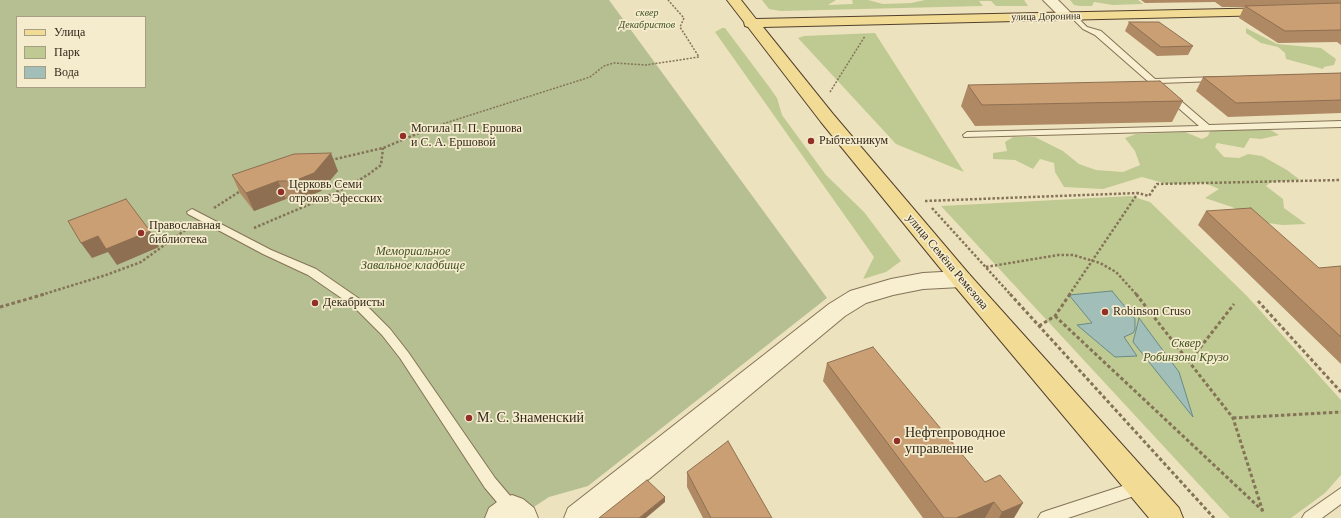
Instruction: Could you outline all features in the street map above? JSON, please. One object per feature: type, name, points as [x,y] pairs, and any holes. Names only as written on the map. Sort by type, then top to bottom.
[{"type":"main road","name":"улица Семёна Ремезова","points":[[734,0],[750,23],[962,279],[1168,518]]},
{"type":"main road","name":"улица Доронина","points":[[750,23],[1286,11]]},
{"type":"street","points":[[1050,0],[1070,16]]},
{"type":"street","points":[[579,518],[842,307],[858,297],[891,286],[923,281],[962,279]]},
{"type":"lane","points":[[1070,16],[1085,28],[1098,33],[1207,128]]},
{"type":"lane","points":[[1153,81],[1224,79]]},
{"type":"lane","points":[[967,135],[1341,124]]},
{"type":"lane","points":[[197,215],[312,272],[357,303],[386,332],[404,354],[458,437],[512,515]]},
{"type":"lane","points":[[1046,518],[1141,487]]},
{"type":"lane","points":[[1310,518],[1341,495]]},
{"type":"path","points":[[327,161],[383,148],[444,122],[590,77],[604,66],[614,63],[646,65],[699,57],[680,27],[684,18],[668,0]]},
{"type":"path","points":[[826,87],[830,92],[869,30]]},
{"type":"path","points":[[236,235],[351,185],[381,165],[383,148]]},
{"type":"path","points":[[925,201],[1138,193],[1149,196],[1157,184],[1341,180]]},
{"type":"path","points":[[0,307],[106,275],[141,262],[197,215],[215,207],[246,188]]},
{"type":"path","points":[[1039,326],[1055,316],[1091,260],[1138,193]]},
{"type":"path","points":[[919,195],[1214,518]]},
{"type":"path","points":[[985,267],[1058,255],[1073,255],[1091,260],[1116,272],[1129,284],[1233,418],[1263,512],[1055,316]]},
{"type":"path","points":[[1258,301],[1341,392]]},
{"type":"path","points":[[1189,362],[1234,304]]},
{"type":"path","points":[[1233,418],[1341,412]]},
{"type":"green space","name":"Мемориальное Завальное кладбище","points":[[0,0],[609,0],[827,298],[588,486],[549,497],[517,518],[0,518]]},
{"type":"green space","points":[[762,0],[836,0],[828,5],[853,4],[852,0],[868,0],[883,4],[911,3],[925,0],[1024,0],[1028,6],[996,6],[991,1],[979,1],[983,6],[781,11],[769,9]]},
{"type":"green space","points":[[1070,0],[1138,0],[1143,4],[1113,5],[1094,2],[1092,6],[1080,6],[1074,5]]},
{"type":"green space","points":[[725,28],[770,88],[777,98],[782,115],[826,175],[864,212],[901,261],[886,272],[863,279],[874,257],[715,32]]},
{"type":"green space","points":[[1246,28],[1277,44],[1321,48],[1336,59],[1334,65],[1324,67],[1323,69],[1286,59],[1285,53],[1278,47],[1261,43],[1246,33]]},
{"type":"green space","points":[[875,33],[964,172],[896,144],[798,38],[804,36]]},
{"type":"green space","points":[[1269,129],[1279,135],[1261,139],[1250,138],[1244,148],[1217,143],[1215,147],[1224,157],[1239,158],[1248,154],[1262,156],[1287,170],[1300,180],[1271,182],[1266,186],[1283,199],[1284,208],[1306,224],[1282,225],[1261,222],[1232,207],[1205,198],[1219,189],[1205,183],[1167,184],[1142,177],[1103,189],[1064,187],[1055,172],[1054,163],[1040,159],[1033,169],[1015,160],[993,159],[993,153],[1007,151],[1005,142],[1013,137],[1035,137],[1063,151],[1079,164],[1096,170],[1123,172],[1140,165],[1135,151],[1125,138],[1136,134],[1185,132],[1202,139],[1208,136],[1210,131]]},
{"type":"green space","name":"Сквер Робинзона Крузо","points":[[1131,196],[1150,202],[1247,296],[1341,400],[1341,475],[1325,493],[1291,518],[1230,518],[941,206]]},
{"type":"water","points":[[1112,291],[1135,319],[1135,329],[1133,333],[1124,337],[1137,356],[1115,357],[1077,325],[1092,323],[1069,295]]},
{"type":"water","points":[[1139,318],[1179,372],[1193,417],[1133,342]]},
{"type":"building","points":[[1341,3],[1341,30],[1285,31],[1245,6]]},
{"type":"building","points":[[1129,22],[1159,22],[1193,46],[1161,47]]},
{"type":"building","points":[[1341,73],[1341,100],[1236,103],[1203,77]]},
{"type":"building","points":[[1160,81],[1183,101],[982,105],[968,85]]},
{"type":"building","points":[[331,153],[314,173],[294,181],[278,181],[246,193],[232,175],[294,154]]},
{"type":"building","points":[[126,199],[150,231],[106,249],[98,236],[81,243],[68,221]]},
{"type":"building","points":[[1251,208],[1319,268],[1341,266],[1341,337],[1206,211]]},
{"type":"building","points":[[873,347],[985,482],[1000,475],[1023,503],[1002,512],[994,502],[956,518],[944,518],[827,363]]},
{"type":"building","points":[[728,441],[772,518],[711,518],[687,472]]},
{"type":"building","points":[[647,480],[665,497],[639,518],[599,518]]},
{"type":"place","name":"Могила П. П. Ершова и С. А. Ершовой","points":[[403,136]]},
{"type":"place","name":"Рыбтехникум","points":[[811,141]]},
{"type":"place","name":"Церковь Семи отроков Эфесских","points":[[281,192]]},
{"type":"place","name":"Православная библиотека","points":[[141,233]]},
{"type":"place","name":"Декабристы","points":[[315,303]]},
{"type":"place","name":"Robinson Cruso","points":[[1105,312]]},
{"type":"place","name":"М. С. Знаменский","points":[[469,418]]},
{"type":"place","name":"Нефтепроводное управление","points":[[897,441]]},
{"type":"park label","name":"сквер Декабристов","points":[[647,18]]}]
